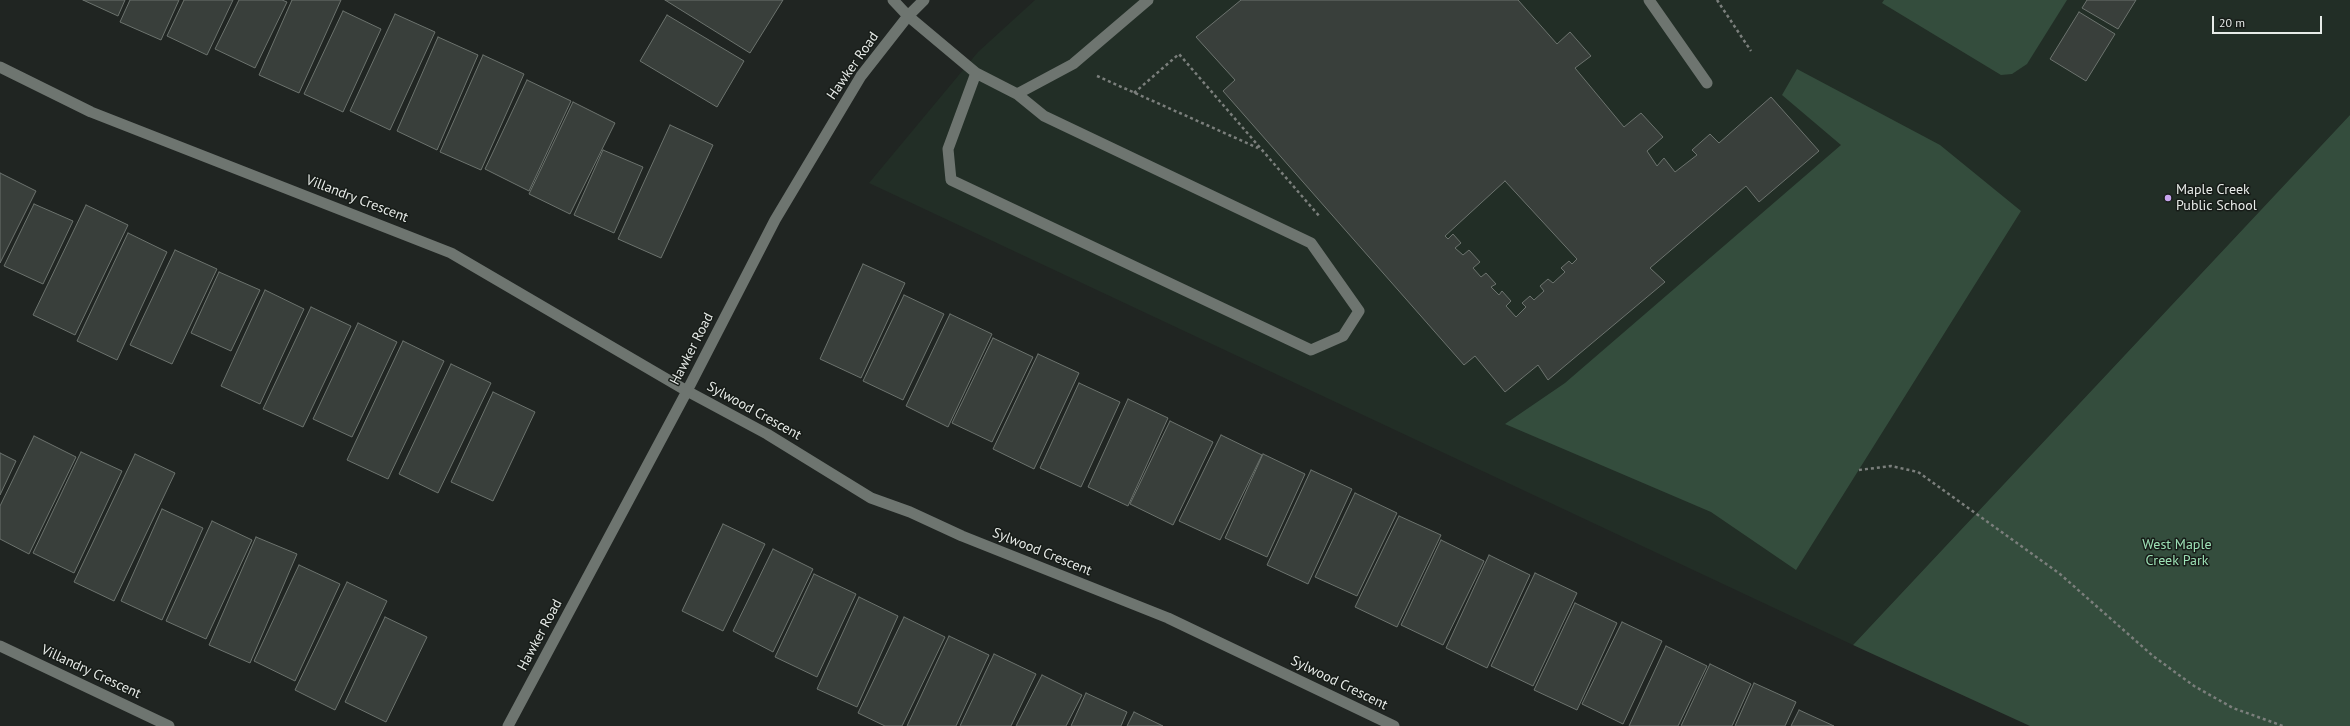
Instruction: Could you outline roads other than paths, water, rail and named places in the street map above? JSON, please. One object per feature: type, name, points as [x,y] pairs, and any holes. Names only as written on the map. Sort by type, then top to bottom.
[{"type":"street","points":[[893,0],[908,16],[976,73],[1017,94],[1044,116],[1311,243],[1359,311],[1343,336],[1311,350],[951,180],[948,149],[976,73]]},
{"type":"street","name":"Hawker Road","points":[[508,726],[687,391],[775,220],[814,152],[861,76],[908,16],[924,0]]},
{"type":"street","points":[[1017,94],[1073,64],[1148,0]]},
{"type":"street","points":[[1649,0],[1707,83]]},
{"type":"street","name":"Villandry Crescent","points":[[0,67],[91,112],[451,253],[687,391]]},
{"type":"street","name":"Sylwood Crescent","points":[[687,391],[767,434],[871,498],[910,512],[962,536],[1168,618],[1394,726]]},
{"type":"street","name":"Villandry Crescent","points":[[0,646],[170,726]]},
{"type":"place","name":"Maple Creek Public School","points":[[2168,198]]},
{"type":"park label","name":"West Maple Creek Park","points":[[2177,554]]}]
